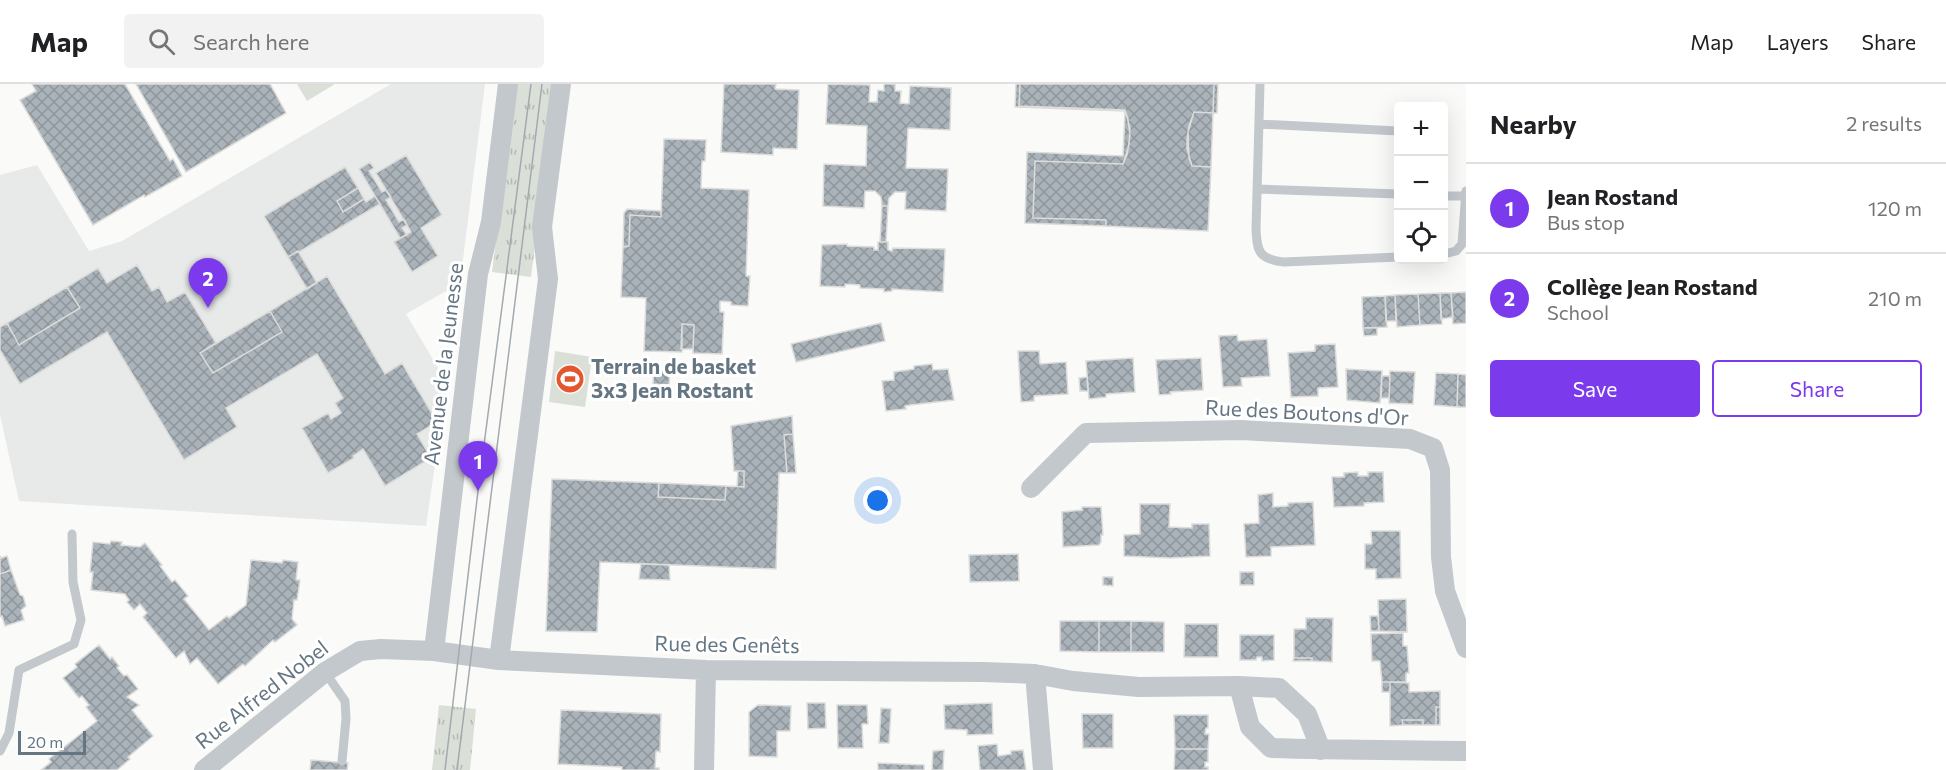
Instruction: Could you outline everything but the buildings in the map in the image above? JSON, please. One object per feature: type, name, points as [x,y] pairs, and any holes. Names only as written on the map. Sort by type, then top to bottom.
[{"type":"street","name":"Avenue de la Jeunesse","points":[[426,651],[478,274],[491,222],[508,84]]},
{"type":"street","points":[[499,660],[548,279],[543,227],[561,84]]},
{"type":"street","name":"Rue des Boutons d'Or","points":[[1031,488],[1086,433],[1241,430],[1410,439],[1433,448],[1440,470],[1441,557],[1445,591],[1466,648]]},
{"type":"street","name":"Rue Alfred Nobel","points":[[204,770],[325,672],[360,651],[426,651]]},
{"type":"street","name":"Rue des Genêts","points":[[426,651],[499,660],[706,670],[1035,674],[1073,681],[1139,687],[1280,688],[1307,714],[1320,750]]},
{"type":"street","points":[[704,770],[706,670]]},
{"type":"street","points":[[1035,674],[1043,770]]},
{"type":"street","points":[[1239,686],[1250,727],[1271,748],[1466,751]]},
{"type":"lane","points":[[1260,84],[1257,248],[1270,260],[1284,262],[1394,256]]},
{"type":"lane","points":[[1259,124],[1394,131]]},
{"type":"lane","points":[[1258,189],[1394,194]]},
{"type":"lane","points":[[1448,253],[1456,251],[1462,244],[1466,191]]},
{"type":"lane","points":[[1448,196],[1466,196]]},
{"type":"lane","points":[[0,751],[9,733],[19,670],[74,644],[81,620],[73,582],[72,534]]},
{"type":"lane","points":[[325,672],[345,701],[346,719],[342,760]]},
{"type":"shaded area","points":[[391,84],[485,84],[460,283],[406,314],[447,383],[426,526],[19,501],[0,415],[0,175],[37,165],[89,251],[122,241]]},
{"type":"green space","points":[[297,84],[335,84],[307,101]]},
{"type":"green space","points":[[516,84],[556,84],[531,277],[492,272]]},
{"type":"green space","name":"Terrain de basket 3x3 Jean Rostant","points":[[555,351],[592,357],[585,407],[549,402]]},
{"type":"green space","points":[[439,705],[476,709],[470,770],[432,770]]},
{"type":"tram line","points":[[445,770],[478,491],[531,84]]},
{"type":"tram line","points":[[457,770],[542,84]]},
{"type":"place","name":"Collège Jean Rostand","points":[[208,308]]},
{"type":"place","name":"Terrain de basket 3x3 Jean Rostant","points":[[570,379]]},
{"type":"place","name":"Jean Rostand","points":[[478,491]]}]
